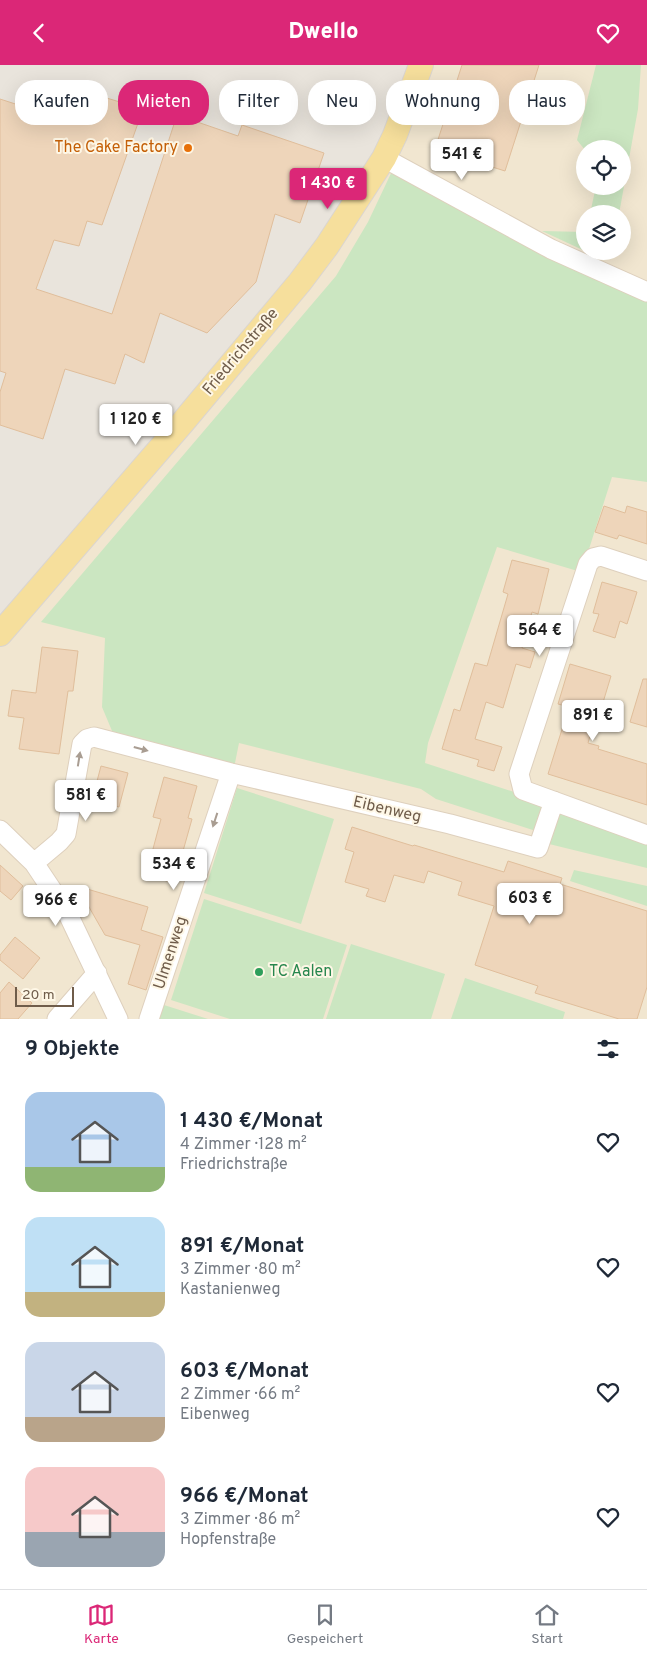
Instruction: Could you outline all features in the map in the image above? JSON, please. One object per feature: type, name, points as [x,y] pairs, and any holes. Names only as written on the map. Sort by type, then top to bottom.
[{"type":"main road","name":"Friedrichstraße","points":[[0,634],[183,422],[300,282],[327,246],[384,158],[395,135],[420,65]]},
{"type":"street","points":[[384,158],[551,249],[647,292]]},
{"type":"street","points":[[647,571],[601,556],[593,558],[588,564],[519,774],[523,790],[647,835]]},
{"type":"street","name":"Eibenweg","points":[[34,863],[66,834],[82,744],[86,739],[94,737],[231,773],[432,820],[538,848],[554,801]]},
{"type":"street","name":"Ulmenweg","points":[[149,1019],[231,773]]},
{"type":"street","points":[[0,830],[34,863],[68,914],[118,1019]]},
{"type":"street","points":[[57,1019],[97,973]]},
{"type":"shaded area","points":[[0,65],[419,65],[411,80],[386,80],[386,125],[389,125],[327,246],[0,634]]},
{"type":"shaded area","points":[[421,65],[647,65],[647,1019],[0,1019],[0,634],[386,112],[386,125],[499,125],[499,80],[410,80]]},
{"type":"green space","points":[[596,65],[641,65],[638,109],[631,148],[631,140],[577,140],[581,125],[585,125],[585,108]]},
{"type":"green space","points":[[394,167],[647,296],[647,482],[612,477],[589,549],[591,554],[581,572],[497,547],[428,743],[425,763],[548,803],[539,832],[436,799],[421,789],[239,743],[234,768],[115,738],[102,707],[105,638],[41,622],[336,276],[368,222]]},
{"type":"green space","points":[[594,195],[622,195],[621,205],[592,205]]},
{"type":"green space","points":[[542,231],[576,232],[576,247]]},
{"type":"green space","points":[[237,788],[334,819],[301,924],[204,893]]},
{"type":"green space","points":[[558,808],[647,842],[647,868],[545,843]]},
{"type":"green space","points":[[574,870],[647,886],[647,906],[570,881]]},
{"type":"green space","name":"TC Aalen","points":[[204,899],[347,945],[323,1019],[230,1019],[171,1000]]},
{"type":"green space","points":[[351,944],[445,974],[431,1019],[326,1019]]},
{"type":"green space","points":[[465,978],[565,1012],[563,1019],[451,1019]]},
{"type":"green space","points":[[164,1005],[208,1019],[159,1019]]},
{"type":"building","points":[[462,65],[539,65],[534,80],[509,80],[509,125],[520,125],[505,171],[435,149],[443,125],[499,125],[499,80],[457,80]]},
{"type":"building","points":[[108,98],[118,101],[118,125],[137,125],[102,225],[87,221],[79,246],[54,240],[36,289],[112,314],[174,125],[206,125],[238,136],[242,125],[324,153],[300,223],[275,214],[256,282],[207,333],[160,313],[144,363],[125,354],[115,384],[65,369],[43,439],[0,425],[0,392],[6,373],[0,371],[0,99],[15,104],[15,125],[108,125]]},
{"type":"building","points":[[604,506],[625,513],[627,506],[647,512],[647,544],[619,535],[617,539],[595,532]]},
{"type":"building","points":[[512,560],[549,569],[538,614],[532,612],[522,648],[535,652],[530,668],[516,664],[503,708],[486,702],[475,739],[502,747],[494,771],[477,766],[479,760],[442,749],[454,709],[460,711],[475,663],[487,666],[508,594],[503,592]]},
{"type":"building","points":[[602,582],[637,592],[627,624],[620,621],[615,638],[593,631],[599,614],[593,613]]},
{"type":"building","points":[[42,647],[78,651],[73,691],[68,691],[59,754],[19,749],[24,718],[8,716],[12,690],[36,693]]},
{"type":"building","points":[[570,664],[611,676],[601,709],[598,708],[588,743],[599,746],[598,749],[647,764],[647,805],[548,774],[569,707],[558,704]]},
{"type":"building","points":[[643,679],[647,679],[647,727],[630,722]]},
{"type":"building","points":[[101,766],[128,773],[119,807],[92,800]]},
{"type":"building","points":[[164,777],[197,786],[188,818],[192,819],[174,883],[146,875],[161,819],[153,817]]},
{"type":"building","points":[[352,827],[504,872],[508,861],[562,878],[560,884],[647,911],[647,987],[637,1019],[619,1019],[535,993],[538,986],[475,965],[494,906],[458,895],[462,882],[428,871],[424,883],[394,875],[385,902],[366,896],[369,889],[345,882],[354,852],[345,849]]},
{"type":"building","points":[[0,865],[23,886],[11,900],[0,891]]},
{"type":"building","points":[[77,886],[148,907],[141,930],[163,937],[146,990],[128,984],[140,945],[105,935]]},
{"type":"building","points":[[15,937],[40,958],[23,979],[0,960],[0,955]]},
{"type":"building","points":[[9,982],[32,1003],[18,1019],[0,1019],[0,993]]},
{"type":"place","name":"The Cake Factory","points":[[188,148]]},
{"type":"place","name":"TC Aalen","points":[[259,972]]}]
